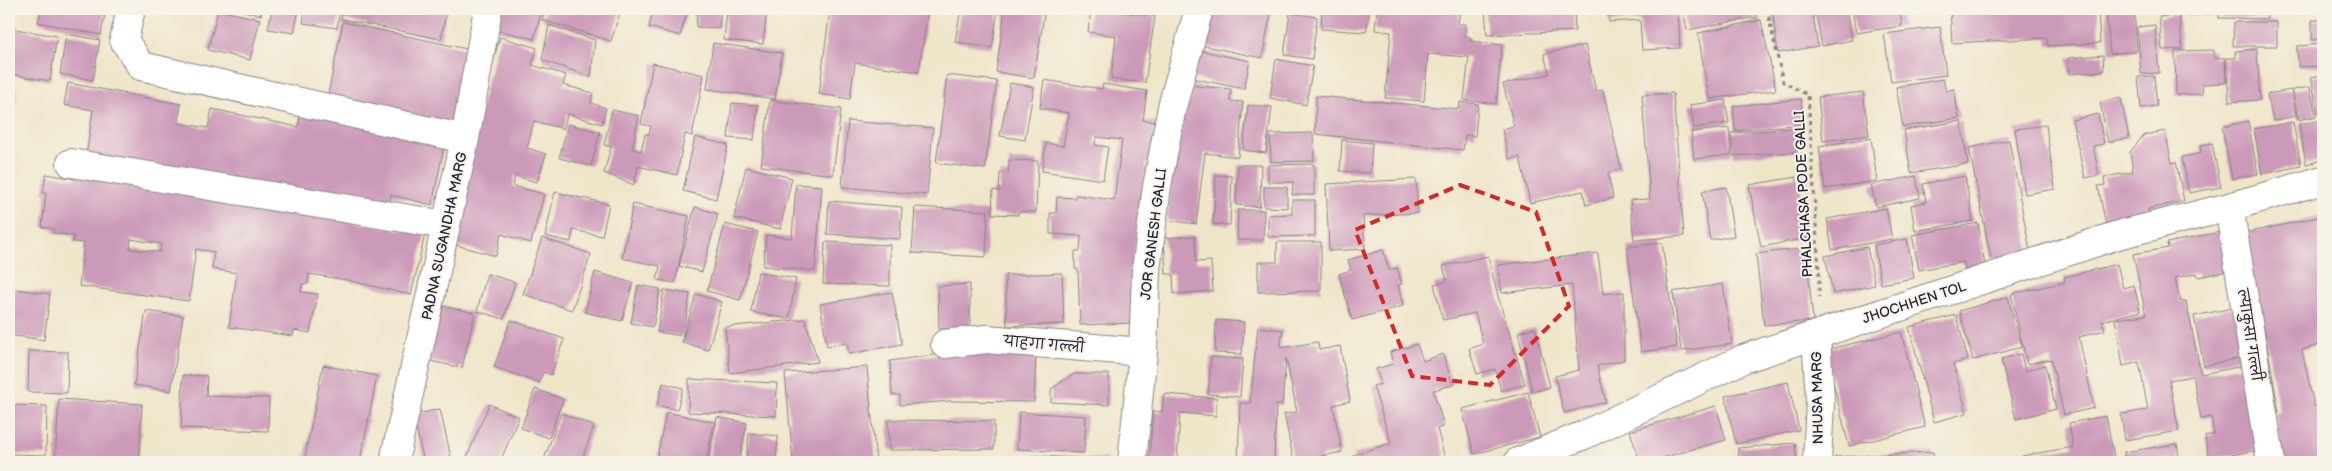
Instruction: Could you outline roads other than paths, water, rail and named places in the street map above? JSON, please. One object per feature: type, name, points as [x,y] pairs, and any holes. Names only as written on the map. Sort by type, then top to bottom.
[{"type":"street","points":[[131,9],[124,40],[141,66],[465,139]]},
{"type":"street","name":"PADNA SUGANDHA MARG","points":[[394,462],[465,139],[488,9]]},
{"type":"street","name":"JOR GANESH GALLI","points":[[1132,462],[1143,352],[1146,270],[1158,186],[1172,107],[1199,9]]},
{"type":"street","points":[[71,163],[446,225]]},
{"type":"street","name":"JHOCHHEN TOL","points":[[1518,462],[1584,436],[1743,359],[2118,235],[2229,207],[2323,180]]},
{"type":"street","name":"ल्याकुसा गल्ली","points":[[2229,207],[2272,462]]},
{"type":"street","name":"NHUSA MARG","points":[[1816,335],[1820,401],[1817,462]]},
{"type":"street","name":"याहगा गल्ली","points":[[946,344],[986,338],[1143,352]]}]
